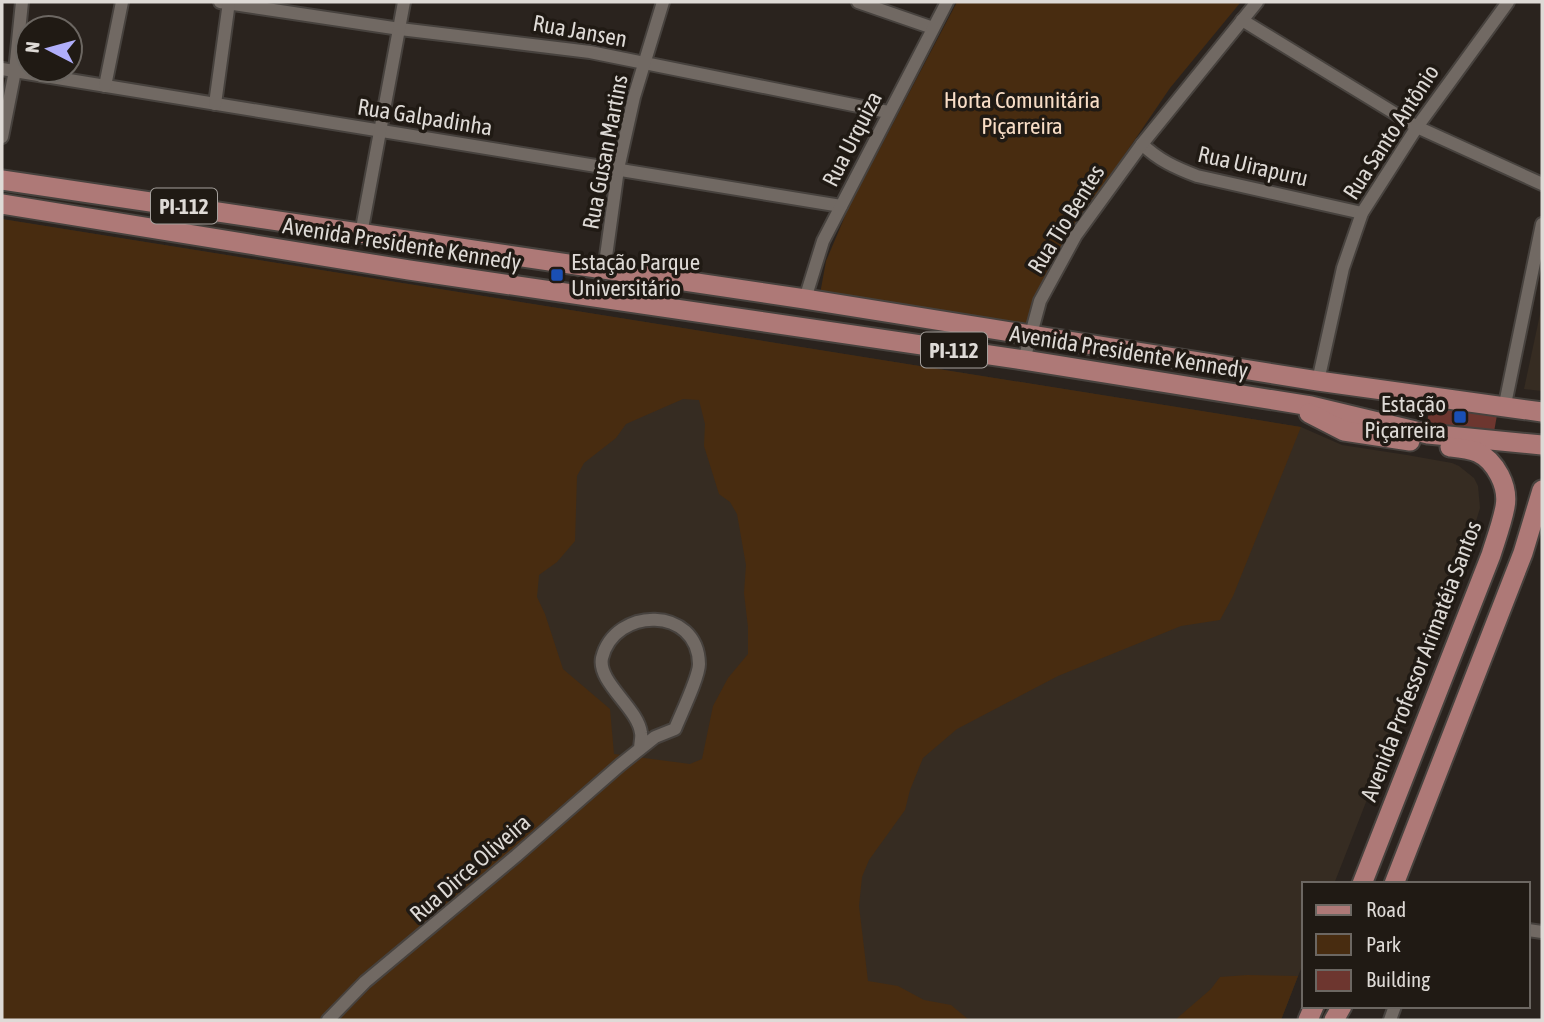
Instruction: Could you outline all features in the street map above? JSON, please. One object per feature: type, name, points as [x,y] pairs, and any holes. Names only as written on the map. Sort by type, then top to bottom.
[{"type":"main road","name":"Avenida Presidente Kennedy","points":[[2,180],[805,299],[1504,409],[1542,412]]},
{"type":"main road","points":[[141,226],[144,201]]},
{"type":"main road","name":"Avenida Presidente Kennedy","points":[[2,204],[560,293],[758,319],[1024,360],[1289,403],[1428,434],[1542,445]]},
{"type":"main road","points":[[209,238],[213,210]]},
{"type":"main road","name":"Avenida Professor Arimatéia Santos","points":[[1289,403],[1344,432],[1475,451],[1485,457],[1504,485],[1506,505],[1491,555],[1363,882]]},
{"type":"main road","points":[[1395,882],[1523,553],[1542,489]]},
{"type":"main road","points":[[1523,553],[1542,517]]},
{"type":"street","points":[[2,137],[8,70],[22,2]]},
{"type":"street","points":[[105,86],[122,2]]},
{"type":"street","name":"Rua Jansen","points":[[220,2],[400,29],[590,52],[888,112]]},
{"type":"street","points":[[215,104],[229,2]]},
{"type":"street","points":[[361,234],[404,2]]},
{"type":"street","name":"Rua Gusan Martins","points":[[604,271],[618,169],[644,64],[663,2]]},
{"type":"street","points":[[858,2],[933,28]]},
{"type":"street","name":"Rua Urquiza","points":[[805,299],[824,241],[888,112],[947,2]]},
{"type":"street","name":"Rua Tio Bentes","points":[[1024,360],[1040,301],[1076,235],[1142,144],[1257,2]]},
{"type":"street","name":"Rua Santo Antônio","points":[[1318,380],[1343,268],[1362,213],[1416,127],[1508,2]]},
{"type":"street","points":[[1242,20],[1416,127],[1542,184]]},
{"type":"street","name":"Rua Galpadinha","points":[[8,70],[841,206]]},
{"type":"street","name":"Rua Uirapuru","points":[[1142,144],[1153,155],[1175,168],[1198,176],[1362,213]]},
{"type":"street","points":[[1504,409],[1542,224]]},
{"type":"street","name":"Rua Dirce Oliveira","points":[[328,1020],[365,982],[640,749],[654,737],[675,729],[697,675],[699,663],[687,633],[661,618],[648,619],[625,627],[609,643],[602,658],[602,668],[630,709],[641,731],[640,749]]},
{"type":"shaded area","points":[[2,219],[1301,427],[1342,445],[1452,463],[1474,478],[1478,486],[1480,508],[1477,518],[1335,882],[1302,882],[1302,966],[1281,1020],[2,1020]]},
{"type":"shaded area","points":[[1542,305],[1542,391],[1524,389]]},
{"type":"green space","name":"Horta Comunitária Piçarreira","points":[[957,2],[1240,3],[1170,88],[1049,266],[1026,327],[820,294],[826,261],[848,209]]},
{"type":"green space","points":[[2,219],[1301,427],[1233,596],[1220,620],[1181,626],[1058,676],[957,729],[923,758],[905,810],[869,860],[862,877],[859,906],[868,981],[898,986],[924,1000],[951,1005],[969,1020],[2,1020]],"holes":[[[683,399],[699,400],[705,424],[704,446],[719,494],[730,502],[737,514],[746,565],[744,593],[748,654],[728,678],[713,706],[702,759],[690,764],[614,754],[610,709],[563,669],[537,597],[539,575],[557,562],[575,541],[577,476],[584,463],[616,438],[626,424]]]},
{"type":"green space","points":[[1298,976],[1281,1020],[1175,1020],[1211,989],[1220,977]]},
{"type":"building","points":[[1430,405],[1497,415],[1494,432],[1427,423]]},
{"type":"place","name":"Estação Parque Universitário","points":[[557,275]]},
{"type":"place","name":"Estação Piçarreira","points":[[1460,417]]}]
